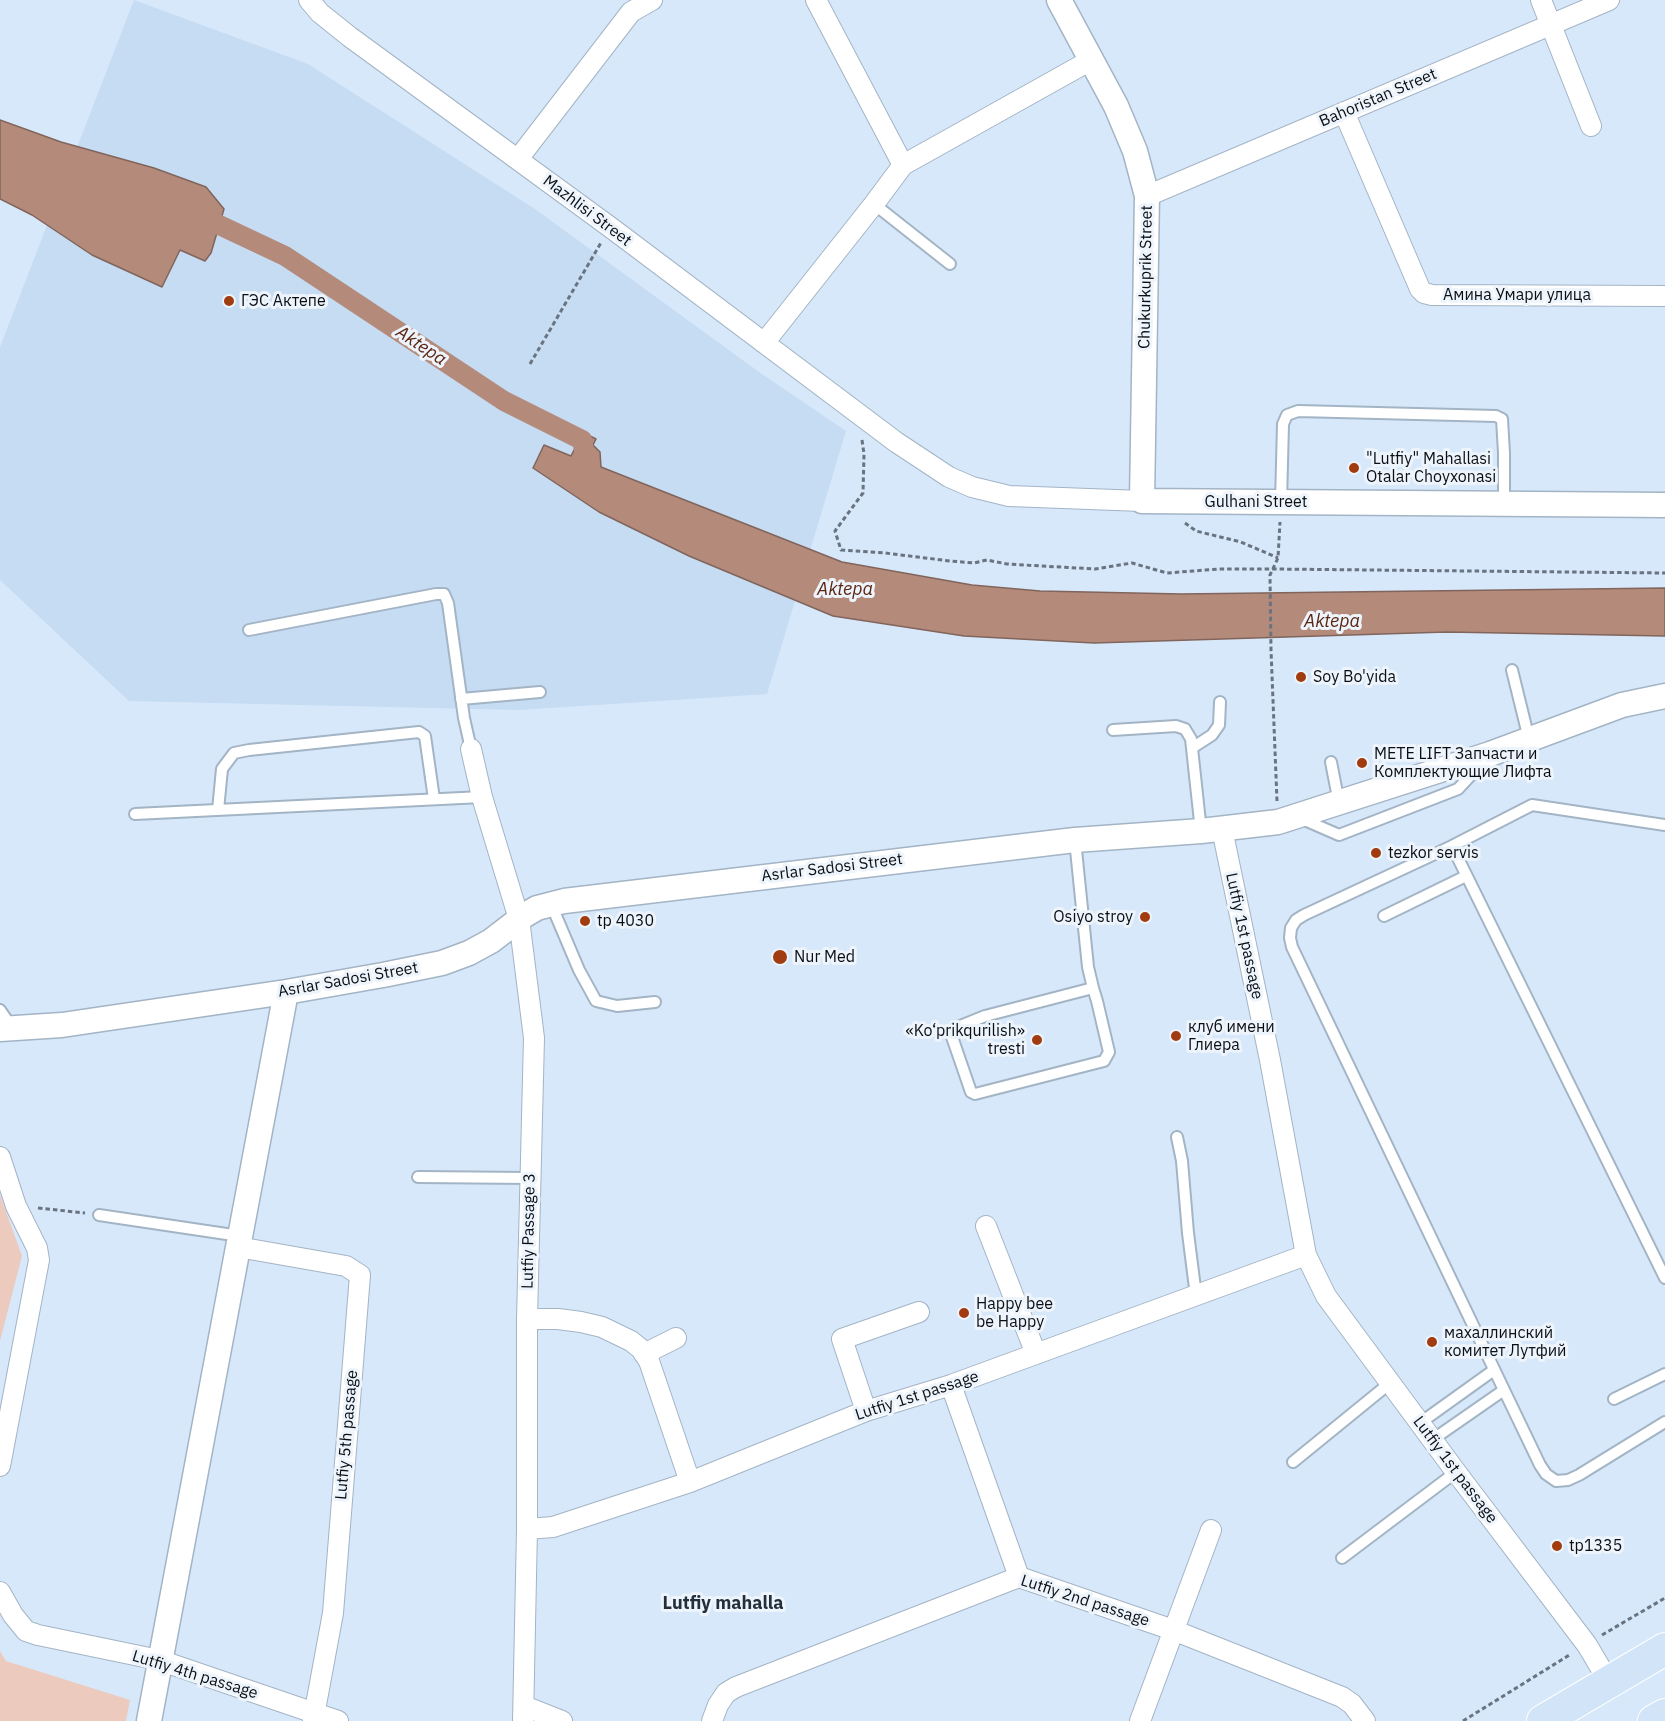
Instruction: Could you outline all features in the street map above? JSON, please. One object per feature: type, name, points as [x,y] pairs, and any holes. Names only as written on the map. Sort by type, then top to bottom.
[{"type":"main road","points":[[1543,1721],[1665,1649]]},
{"type":"main road","points":[[1654,1721],[1665,1715]]},
{"type":"street","name":"Mazhlisi Street","points":[[309,0],[320,13],[350,37],[610,227],[868,420]]},
{"type":"street","points":[[518,159],[627,6],[652,0]]},
{"type":"street","points":[[816,0],[903,165]]},
{"type":"street","name":"Chukurkuprik Street","points":[[1059,0],[1116,106],[1135,151],[1147,196],[1152,501]]},
{"type":"street","points":[[1541,0],[1590,126]]},
{"type":"street","name":"Bahoristan Street","points":[[1147,196],[1610,0]]},
{"type":"street","points":[[764,343],[903,165],[1092,60]]},
{"type":"street","name":"Амина Умари улица","points":[[1344,112],[1420,289],[1424,293],[1432,295],[1665,296]]},
{"type":"street","name":"Gulhani Street","points":[[868,420],[933,468],[961,483],[984,491],[1021,497],[1152,501],[1665,505]]},
{"type":"street","name":"Asrlar Sadosi Street","points":[[4,1023],[62,1025],[286,992],[383,975],[469,953],[537,908],[550,904],[747,878],[1075,840],[1212,830],[1288,820],[1490,754],[1622,705],[1665,696]]},
{"type":"street","name":"Lutfiy Passage 3","points":[[471,749],[482,796],[519,919],[534,1038],[527,1319],[524,1713]]},
{"type":"street","name":"Lutfiy 1st passage","points":[[1212,830],[1270,1060],[1306,1255],[1326,1296],[1587,1645],[1609,1682]]},
{"type":"street","points":[[149,1721],[286,992]]},
{"type":"street","points":[[0,1157],[16,1206],[37,1248],[39,1260],[0,1466]]},
{"type":"street","points":[[986,1226],[1036,1354]]},
{"type":"street","name":"Lutfiy 5th passage","points":[[239,1242],[346,1266],[360,1275],[333,1613],[313,1717]]},
{"type":"street","name":"Lutfiy 1st passage","points":[[526,1529],[553,1527],[690,1482],[866,1411],[951,1385],[1306,1255]]},
{"type":"street","points":[[866,1411],[842,1339],[919,1312]]},
{"type":"street","points":[[527,1319],[558,1319],[602,1327],[631,1341],[645,1354],[650,1361],[690,1482]]},
{"type":"street","points":[[645,1354],[676,1338]]},
{"type":"street","points":[[951,1385],[1019,1576]]},
{"type":"street","points":[[1140,1721],[1211,1530]]},
{"type":"street","name":"Lutfiy 2nd passage","points":[[712,1721],[726,1693],[736,1687],[1019,1576],[1173,1630],[1342,1697],[1352,1704],[1365,1721]]},
{"type":"street","name":"Lutfiy 4th passage","points":[[1,1596],[26,1631],[159,1660],[313,1717],[338,1721]]},
{"type":"street","points":[[524,1713],[562,1721]]},
{"type":"lane","points":[[874,204],[951,264]]},
{"type":"lane","points":[[1281,502],[1283,424],[1287,416],[1298,411],[1496,416],[1502,419],[1504,503]]},
{"type":"lane","points":[[249,630],[444,594],[448,603],[461,699],[471,749]]},
{"type":"lane","points":[[1512,670],[1529,739]]},
{"type":"lane","points":[[461,699],[540,692]]},
{"type":"lane","points":[[1192,747],[1212,735],[1219,725],[1220,702]]},
{"type":"lane","points":[[1113,730],[1176,726],[1185,729],[1191,739],[1212,830]]},
{"type":"lane","points":[[218,810],[222,769],[234,753],[419,732],[425,736],[434,799]]},
{"type":"lane","points":[[1288,820],[1339,835],[1458,789],[1490,754]]},
{"type":"lane","points":[[1331,762],[1339,803]]},
{"type":"lane","points":[[135,814],[482,796]]},
{"type":"lane","points":[[1665,825],[1532,805],[1452,846],[1304,915],[1296,920],[1291,928],[1290,938],[1297,958],[1546,1474],[1556,1481],[1568,1480],[1665,1422]]},
{"type":"lane","points":[[1075,840],[1088,967],[1109,1052],[1104,1061],[975,1094],[971,1092],[951,1034],[957,1026],[985,1016],[1093,988]]},
{"type":"lane","points":[[1452,846],[1665,1278]]},
{"type":"lane","points":[[1384,916],[1466,876]]},
{"type":"lane","points":[[550,904],[579,970],[596,1001],[617,1006],[655,1002]]},
{"type":"lane","points":[[1177,1137],[1182,1161],[1196,1296]]},
{"type":"lane","points":[[418,1177],[530,1178]]},
{"type":"lane","points":[[99,1215],[239,1242]]},
{"type":"lane","points":[[1420,1423],[1494,1370]]},
{"type":"lane","points":[[1614,1399],[1665,1374]]},
{"type":"lane","points":[[1293,1462],[1390,1383]]},
{"type":"lane","points":[[1432,1440],[1504,1390]]},
{"type":"lane","points":[[1342,1558],[1456,1472]]},
{"type":"path","points":[[530,364],[610,227]]},
{"type":"path","points":[[868,420],[860,428],[864,454],[863,493],[835,531],[841,550],[974,563],[987,560],[1007,564],[1095,569],[1132,563],[1167,573],[1219,569],[1665,573]]},
{"type":"path","points":[[1152,501],[1163,513],[1180,520],[1196,531],[1241,542],[1278,558]]},
{"type":"path","points":[[1281,502],[1278,558],[1270,575],[1271,650],[1288,820]]},
{"type":"path","points":[[16,1206],[99,1215]]},
{"type":"path","points":[[1463,1721],[1665,1598]]},
{"type":"shaded area","points":[[134,0],[308,64],[535,209],[759,372],[846,431],[767,694],[519,710],[129,701],[0,580],[0,347]]},
{"type":"shaded area","points":[[0,1195],[22,1256],[0,1341]]},
{"type":"shaded area","points":[[0,1651],[6,1661],[130,1700],[126,1721],[0,1721]]},
{"type":"water","points":[[0,120],[61,142],[154,168],[206,187],[224,209],[211,253],[205,261],[180,250],[162,287],[92,255],[32,215],[0,199]]},
{"type":"water","name":"Aktepa","points":[[572,427],[596,439],[593,445],[600,452],[601,467],[842,562],[972,585],[1040,591],[1181,594],[1665,588],[1665,636],[1447,632],[1094,643],[964,636],[833,616],[689,556],[599,512],[533,468],[544,445],[571,456],[576,446],[565,441]]},
{"type":"waterway","name":"Aktepa","points":[[196,214],[285,256],[504,401],[582,440],[584,450]]},
{"type":"place","name":"ГЭС Актепe","points":[[229,301]]},
{"type":"place","name":"\"Lutfiy\" Mahallasi Otalar Choyxonasi","points":[[1354,468]]},
{"type":"place","name":"Soy Bo'yida","points":[[1301,677]]},
{"type":"place","name":"METE LIFT Запчасти и Комплектующие Лифта","points":[[1362,763]]},
{"type":"place","name":"tezkor servis","points":[[1376,853]]},
{"type":"place","name":"Osiyo stroy","points":[[1145,917]]},
{"type":"place","name":"tp 4030","points":[[585,921]]},
{"type":"place","name":"Nur Med","points":[[780,957]]},
{"type":"place","name":"клуб имени Глиера","points":[[1176,1036]]},
{"type":"place","name":"«Ko‘prikqurilish» tresti","points":[[1037,1040]]},
{"type":"place","name":"Happy bee be Happy","points":[[964,1313]]},
{"type":"place","name":"махаллинский комитет Лутфий","points":[[1432,1342]]},
{"type":"place","name":"tp1335","points":[[1557,1546]]},
{"type":"district","name":"Lutfiy mahalla","points":[[723,1604]]}]
